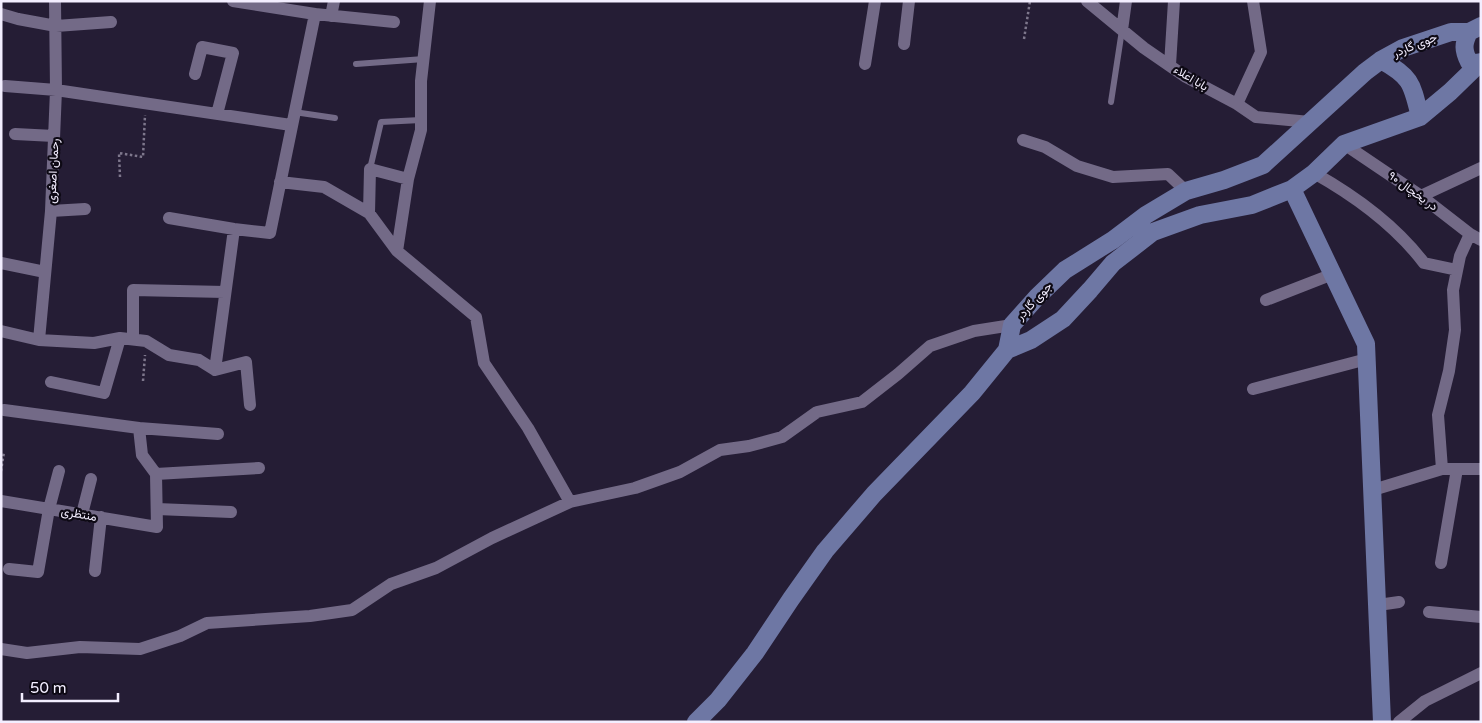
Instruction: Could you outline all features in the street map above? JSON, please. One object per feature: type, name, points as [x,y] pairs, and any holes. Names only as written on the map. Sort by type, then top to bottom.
[{"type":"street","name":"رحمان اصغری","points":[[39,340],[51,211],[56,90],[55,1]]},
{"type":"street","points":[[233,1],[314,14],[394,22]]},
{"type":"street","points":[[331,16],[334,1]]},
{"type":"street","points":[[397,251],[408,179],[421,130],[422,80],[430,1]]},
{"type":"street","points":[[865,64],[875,1]]},
{"type":"street","points":[[904,44],[909,1]]},
{"type":"street","name":"بابا اعلاء","points":[[1087,1],[1144,48],[1170,66],[1256,117],[1310,122]]},
{"type":"street","points":[[1122,30],[1126,1]]},
{"type":"street","points":[[1170,66],[1174,1]]},
{"type":"street","points":[[1237,104],[1261,52],[1253,1]]},
{"type":"street","points":[[1,14],[56,26],[112,22]]},
{"type":"street","points":[[169,218],[270,233],[314,14]]},
{"type":"street","points":[[1475,29],[1464,42],[1464,52],[1469,62],[1480,63]]},
{"type":"street","name":"جوی گاردر","points":[[1007,350],[1012,325],[1065,270],[1113,240],[1146,215],[1186,191],[1224,180],[1263,165],[1365,72],[1381,60],[1403,48],[1451,32],[1475,29]]},
{"type":"street","points":[[195,74],[202,47],[233,53],[217,114]]},
{"type":"street","points":[[1381,60],[1398,69],[1408,79],[1414,91],[1420,117]]},
{"type":"street","points":[[696,722],[718,700],[755,653],[826,551],[874,494],[972,394],[1007,350],[1031,340],[1063,319],[1113,263],[1153,232],[1200,215],[1252,205],[1292,189],[1314,173],[1344,144],[1420,117],[1480,63]]},
{"type":"street","points":[[5,86],[56,90],[291,125]]},
{"type":"street","points":[[14,134],[54,136]]},
{"type":"street","points":[[1023,140],[1045,147],[1077,166],[1113,177],[1168,174],[1186,191],[1200,215]]},
{"type":"street","name":"در یخچال ۹۰","points":[[1344,144],[1476,237]]},
{"type":"street","points":[[1420,196],[1481,168]]},
{"type":"street","points":[[369,213],[370,169],[408,179]]},
{"type":"street","points":[[1314,173],[1349,193],[1408,242],[1424,263],[1457,270]]},
{"type":"street","points":[[280,182],[324,188],[369,213],[397,251],[476,317],[484,363],[528,428],[570,502]]},
{"type":"street","points":[[1292,189],[1366,344],[1382,722]]},
{"type":"street","points":[[51,211],[85,209]]},
{"type":"street","points":[[215,370],[234,229]]},
{"type":"street","points":[[1442,469],[1438,415],[1449,371],[1454,338],[1453,290],[1460,256],[1476,237]]},
{"type":"street","points":[[1,263],[45,272]]},
{"type":"street","points":[[1266,300],[1333,274]]},
{"type":"street","points":[[133,339],[133,290],[225,292]]},
{"type":"street","points":[[1,649],[27,653],[80,647],[140,649],[180,636],[207,623],[310,616],[352,610],[391,584],[436,568],[492,538],[570,502],[635,488],[680,472],[720,450],[749,446],[782,437],[817,412],[862,402],[930,346],[974,331],[1012,325]]},
{"type":"street","points":[[1,330],[39,340],[94,343],[120,338],[146,341],[169,354],[199,360],[215,370],[246,362],[250,405]]},
{"type":"street","points":[[51,382],[104,393],[120,338]]},
{"type":"street","points":[[1253,389],[1367,359]]},
{"type":"street","points":[[4,410],[139,428],[218,434]]},
{"type":"street","points":[[139,428],[142,455],[156,474],[157,508],[231,512]]},
{"type":"street","points":[[156,474],[259,468]]},
{"type":"street","points":[[1373,490],[1442,469],[1481,469]]},
{"type":"street","points":[[1441,563],[1457,469]]},
{"type":"street","points":[[9,569],[38,572],[59,471]]},
{"type":"street","points":[[82,514],[91,479]]},
{"type":"street","name":"منتظری","points":[[1,501],[157,527],[157,508]]},
{"type":"street","points":[[95,570],[101,517]]},
{"type":"street","points":[[1378,605],[1399,602]]},
{"type":"street","points":[[1429,612],[1481,617]]},
{"type":"street","points":[[1399,722],[1425,700],[1481,673]]},
{"type":"lane","points":[[1111,102],[1122,30]]},
{"type":"lane","points":[[356,64],[424,59]]},
{"type":"lane","points":[[294,112],[335,118]]},
{"type":"lane","points":[[370,169],[381,122],[421,120]]},
{"type":"path","points":[[1024,39],[1030,1]]},
{"type":"path","points":[[120,177],[119,153],[144,157],[146,104]]},
{"type":"path","points":[[143,381],[146,341]]},
{"type":"path","points":[[1,471],[4,452]]}]
